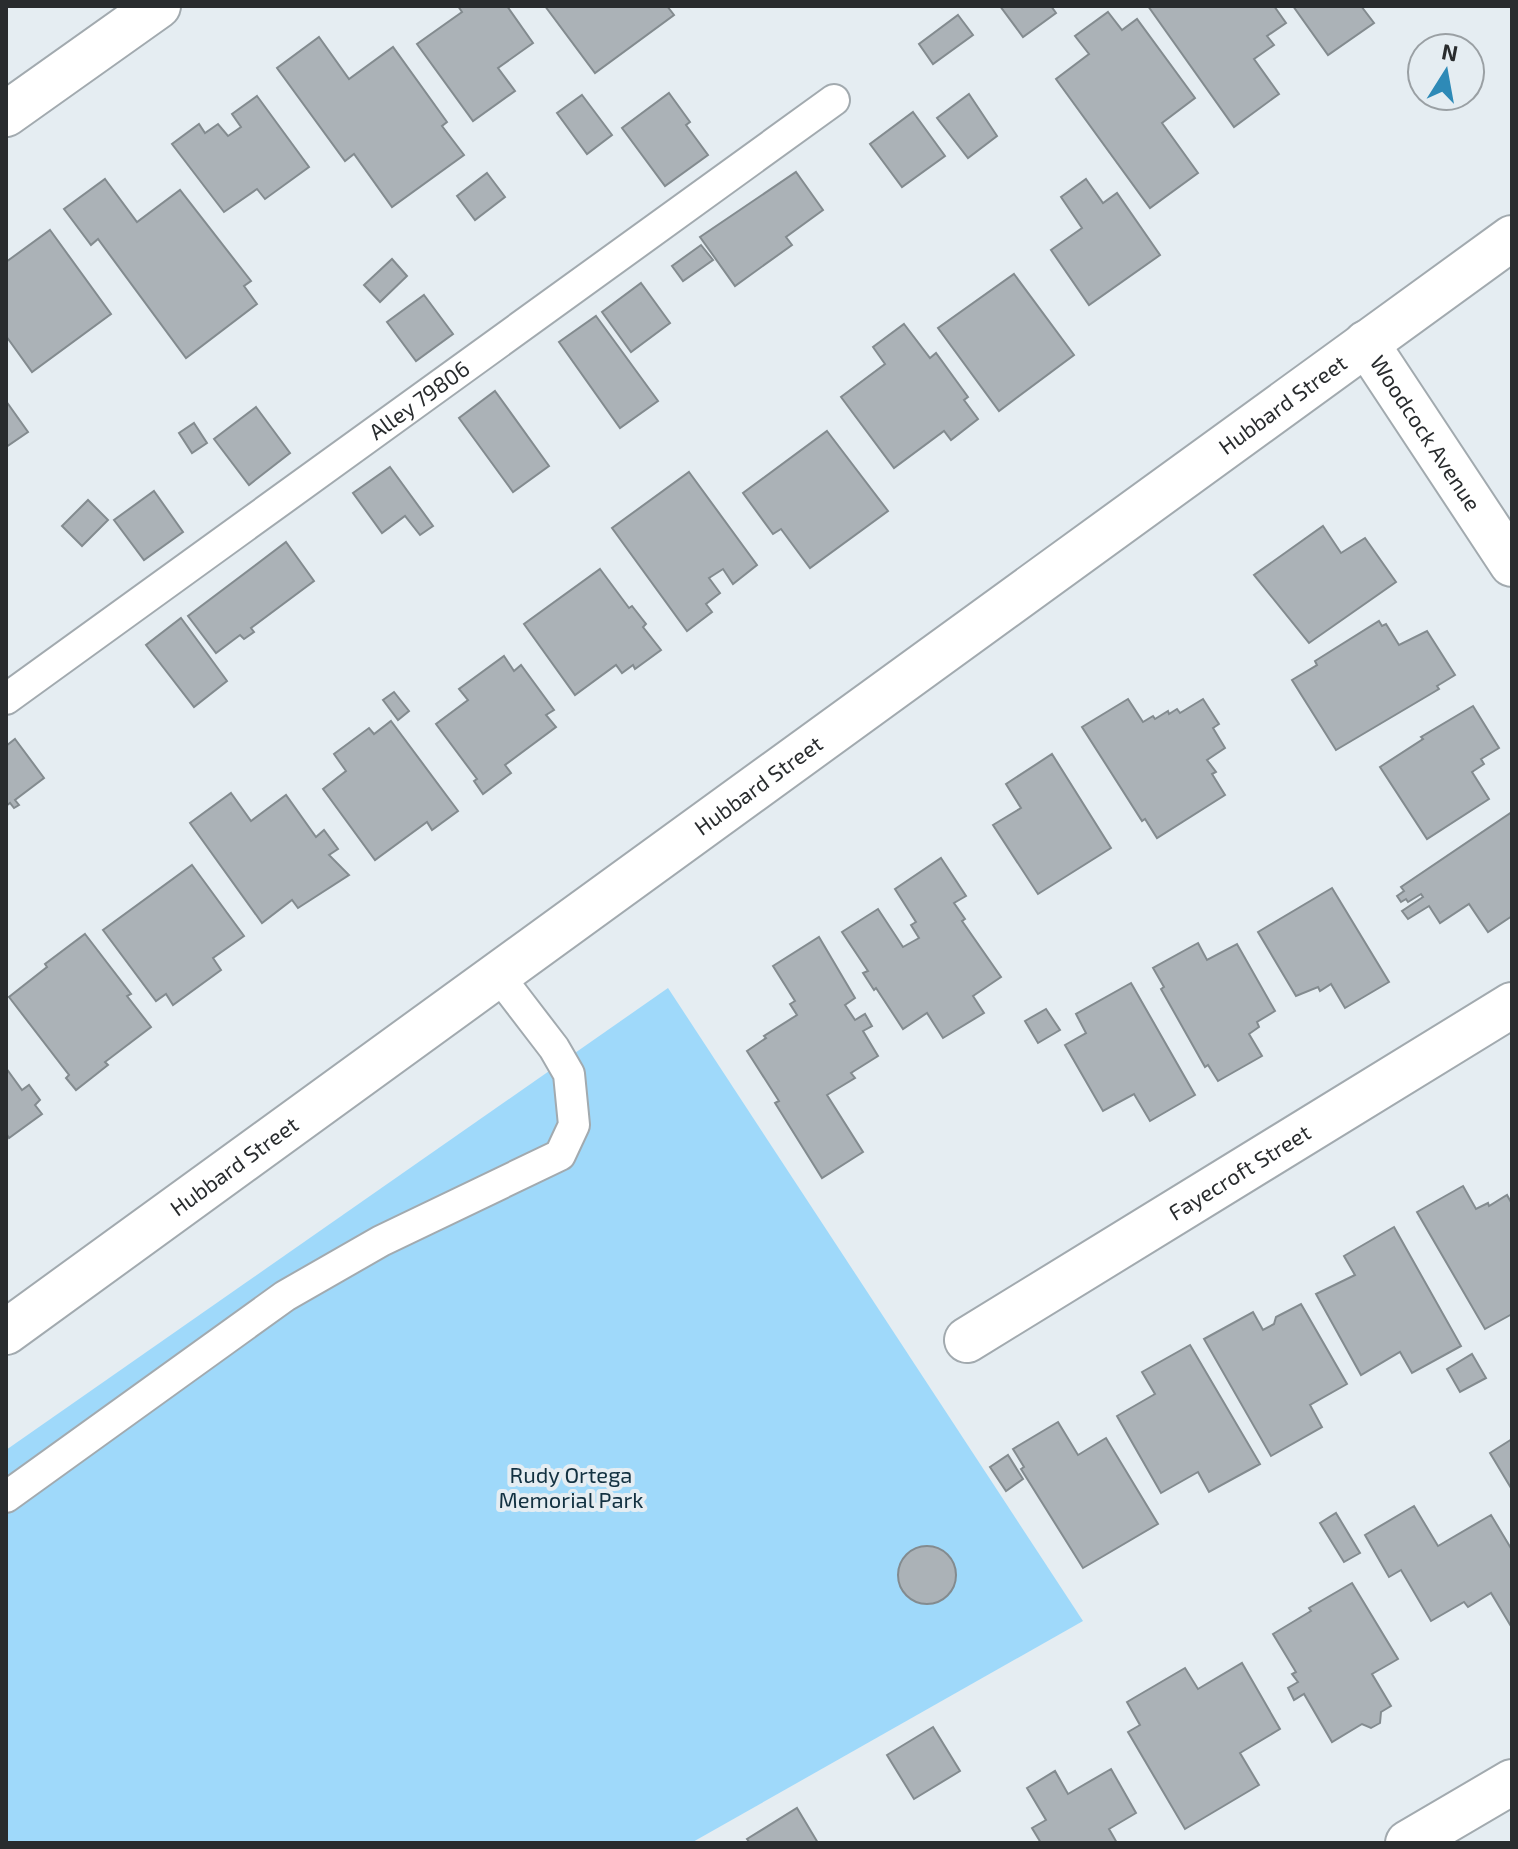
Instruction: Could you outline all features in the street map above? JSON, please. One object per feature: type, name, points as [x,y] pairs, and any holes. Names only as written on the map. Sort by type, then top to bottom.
[{"type":"main road","points":[[6,114],[158,6]]},
{"type":"main road","name":"Hubbard Street","points":[[6,1332],[1512,238]]},
{"type":"main road","name":"Woodcock Avenue","points":[[1366,343],[1512,564]]},
{"type":"main road","name":"Fayecroft Street","points":[[967,1340],[1512,1005]]},
{"type":"main road","points":[[1408,1843],[1512,1782]]},
{"type":"lane","name":"Alley 79806","points":[[6,699],[834,100]]},
{"type":"lane","points":[[6,1497],[285,1296],[381,1241],[560,1155],[574,1125],[569,1074],[554,1048],[498,975]]},
{"type":"green space","name":"Rudy Ortega Memorial Park","points":[[668,988],[1083,1621],[691,1843],[6,1843],[6,1450]]},
{"type":"building","points":[[458,6],[507,6],[533,43],[498,68],[515,91],[473,121],[417,44],[462,12]]},
{"type":"building","points":[[545,6],[667,6],[674,15],[595,73]]},
{"type":"building","points":[[1000,6],[1051,6],[1056,13],[1023,37]]},
{"type":"building","points":[[1148,6],[1274,6],[1286,23],[1267,36],[1274,45],[1254,59],[1279,94],[1234,127]]},
{"type":"building","points":[[1293,6],[1361,6],[1374,23],[1328,55]]},
{"type":"building","points":[[1108,12],[1122,30],[1137,19],[1195,98],[1162,123],[1198,173],[1150,208],[1056,79],[1089,54],[1075,36]]},
{"type":"building","points":[[958,15],[973,35],[933,64],[919,44]]},
{"type":"building","points":[[319,37],[349,79],[393,47],[447,122],[442,126],[464,155],[392,207],[354,154],[345,161],[277,68]]},
{"type":"building","points":[[669,93],[690,122],[686,125],[708,155],[665,186],[622,128]]},
{"type":"building","points":[[969,94],[997,136],[968,158],[937,118]]},
{"type":"building","points":[[582,95],[612,135],[587,154],[557,113]]},
{"type":"building","points":[[257,96],[309,167],[265,199],[257,189],[224,212],[172,144],[199,124],[205,133],[218,124],[228,136],[241,127],[232,114]]},
{"type":"building","points":[[913,112],[945,156],[902,187],[870,144]]},
{"type":"building","points":[[796,172],[823,210],[786,237],[792,245],[735,286],[700,237]]},
{"type":"building","points":[[487,173],[505,197],[475,220],[457,196]]},
{"type":"building","points":[[105,179],[137,222],[180,190],[251,281],[244,286],[257,304],[186,358],[98,239],[91,245],[64,209]]},
{"type":"building","points":[[1086,179],[1103,203],[1117,193],[1160,255],[1089,305],[1051,250],[1082,228],[1061,197]]},
{"type":"building","points":[[50,230],[111,314],[32,372],[6,336],[6,262]]},
{"type":"building","points":[[701,245],[713,260],[683,281],[672,266]]},
{"type":"building","points":[[392,259],[407,276],[380,302],[364,285]]},
{"type":"building","points":[[1014,274],[1074,355],[999,411],[938,328]]},
{"type":"building","points":[[641,283],[670,323],[631,352],[602,312]]},
{"type":"building","points":[[424,295],[453,334],[416,361],[387,322]]},
{"type":"building","points":[[596,316],[658,401],[620,428],[559,342]]},
{"type":"building","points":[[904,324],[930,358],[936,353],[968,397],[964,400],[978,419],[951,440],[944,431],[894,468],[841,397],[885,364],[873,347]]},
{"type":"building","points":[[495,391],[549,466],[513,492],[459,418]]},
{"type":"building","points":[[6,401],[28,432],[6,447]]},
{"type":"building","points":[[256,407],[290,453],[249,485],[214,439]]},
{"type":"building","points":[[194,423],[207,443],[192,453],[179,433]]},
{"type":"building","points":[[827,431],[888,511],[810,568],[781,529],[773,534],[743,493]]},
{"type":"building","points":[[390,467],[433,526],[420,535],[405,516],[382,533],[353,493]]},
{"type":"building","points":[[689,472],[757,565],[733,584],[723,569],[709,578],[720,593],[706,604],[712,612],[687,631],[612,528]]},
{"type":"building","points":[[154,491],[183,532],[144,560],[114,520]]},
{"type":"building","points":[[88,500],[108,520],[82,546],[62,526]]},
{"type":"building","points":[[1323,526],[1341,553],[1365,538],[1396,582],[1309,643],[1254,575]]},
{"type":"building","points":[[286,542],[314,581],[251,628],[254,632],[244,639],[240,635],[216,653],[188,616]]},
{"type":"building","points":[[600,569],[629,608],[632,606],[646,624],[643,627],[661,650],[635,669],[633,665],[622,673],[616,665],[575,695],[524,624]]},
{"type":"building","points":[[181,618],[227,681],[194,707],[146,645]]},
{"type":"building","points":[[1379,621],[1382,626],[1386,624],[1399,645],[1427,631],[1455,675],[1437,686],[1439,689],[1336,750],[1292,680],[1317,665],[1315,661]]},
{"type":"building","points":[[504,656],[514,671],[521,665],[554,710],[546,715],[556,727],[505,765],[511,773],[483,794],[474,781],[477,779],[436,724],[468,700],[459,689]]},
{"type":"building","points":[[394,692],[409,711],[398,720],[383,700]]},
{"type":"building","points":[[1128,699],[1143,722],[1168,711],[1169,714],[1177,709],[1180,713],[1203,699],[1219,724],[1213,728],[1225,748],[1207,760],[1216,772],[1212,774],[1225,795],[1157,838],[1145,819],[1142,821],[1082,727]]},
{"type":"building","points":[[1473,706],[1499,748],[1481,759],[1484,764],[1472,772],[1489,799],[1427,839],[1380,767],[1423,739],[1421,737]]},
{"type":"building","points":[[391,721],[458,811],[432,830],[427,822],[375,860],[323,789],[346,771],[334,754],[369,728],[374,734]]},
{"type":"building","points":[[15,739],[44,778],[15,800],[19,805],[14,808],[10,803],[6,806],[6,746]]},
{"type":"building","points":[[1052,754],[1111,848],[1038,894],[993,825],[1021,808],[1006,784]]},
{"type":"building","points":[[231,793],[251,821],[286,795],[316,837],[324,830],[338,849],[329,855],[349,875],[298,908],[292,900],[262,923],[190,823]]},
{"type":"building","points":[[1512,812],[1512,916],[1488,932],[1469,904],[1440,923],[1429,906],[1408,919],[1402,911],[1423,897],[1421,894],[1408,902],[1406,899],[1401,902],[1397,896],[1404,891],[1401,887]]},
{"type":"building","points":[[941,858],[966,896],[954,903],[965,919],[962,921],[1001,977],[973,996],[984,1013],[943,1038],[927,1013],[903,1029],[863,973],[868,971],[842,932],[878,909],[903,947],[919,938],[911,925],[916,922],[895,889]]},
{"type":"building","points":[[192,865],[244,936],[213,958],[221,970],[173,1005],[166,994],[156,1001],[103,930]]},
{"type":"building","points":[[1332,888],[1389,982],[1345,1008],[1331,984],[1320,991],[1318,987],[1296,996],[1258,932]]},
{"type":"building","points":[[85,934],[131,994],[127,996],[151,1027],[105,1062],[108,1065],[76,1090],[66,1078],[69,1075],[9,997],[47,967],[45,964]]},
{"type":"building","points":[[819,937],[855,998],[845,1005],[855,1020],[865,1014],[872,1026],[863,1031],[878,1056],[851,1073],[855,1078],[827,1095],[863,1152],[822,1178],[747,1051],[797,1015],[790,1004],[795,1001],[773,966]]},
{"type":"building","points":[[1198,943],[1207,960],[1237,944],[1275,1011],[1257,1022],[1259,1027],[1249,1034],[1262,1056],[1218,1081],[1208,1065],[1205,1067],[1161,989],[1164,987],[1153,968]]},
{"type":"building","points":[[1131,983],[1195,1095],[1150,1121],[1134,1094],[1103,1111],[1065,1045],[1086,1033],[1076,1014]]},
{"type":"building","points":[[1046,1009],[1060,1030],[1038,1043],[1025,1021]]},
{"type":"building","points":[[6,1068],[22,1090],[29,1085],[40,1100],[35,1105],[42,1114],[9,1138],[6,1133]]},
{"type":"building","points":[[1463,1186],[1476,1209],[1488,1203],[1489,1206],[1507,1195],[1512,1204],[1512,1314],[1485,1329],[1417,1212]]},
{"type":"building","points":[[1394,1227],[1461,1346],[1412,1373],[1400,1352],[1361,1375],[1316,1294],[1355,1275],[1344,1256]]},
{"type":"building","points":[[1301,1304],[1347,1384],[1310,1405],[1322,1427],[1271,1456],[1204,1339],[1253,1312],[1263,1330],[1274,1324],[1276,1317]]},
{"type":"building","points":[[1190,1345],[1260,1464],[1209,1492],[1198,1472],[1161,1493],[1117,1416],[1155,1394],[1142,1372]]},
{"type":"building","points":[[1472,1354],[1486,1378],[1460,1392],[1447,1369]]},
{"type":"building","points":[[1058,1422],[1078,1455],[1106,1438],[1158,1524],[1083,1568],[1021,1469],[1024,1467],[1013,1449]]},
{"type":"building","points":[[1512,1439],[1512,1488],[1511,1488],[1490,1453]]},
{"type":"building","points":[[1008,1455],[1023,1479],[1006,1491],[990,1467]]},
{"type":"building","points":[[1414,1506],[1438,1546],[1491,1515],[1512,1550],[1512,1628],[1491,1593],[1468,1607],[1464,1602],[1431,1621],[1401,1570],[1389,1577],[1365,1535]]},
{"type":"building","points":[[1336,1513],[1360,1553],[1344,1562],[1320,1523]]},
{"type":"building","points":[[927,1546],[947,1555],[956,1575],[947,1595],[927,1604],[907,1595],[898,1575],[907,1555]]},
{"type":"building","points":[[1352,1583],[1398,1659],[1372,1674],[1391,1706],[1381,1712],[1380,1723],[1371,1728],[1362,1724],[1332,1742],[1304,1694],[1294,1700],[1288,1688],[1298,1682],[1292,1674],[1296,1672],[1273,1634]]},
{"type":"building","points":[[1242,1663],[1280,1729],[1240,1753],[1259,1785],[1185,1829],[1128,1732],[1140,1725],[1127,1702],[1185,1668],[1198,1689]]},
{"type":"building","points":[[933,1727],[960,1771],[914,1799],[887,1755]]},
{"type":"building","points":[[1111,1769],[1136,1813],[1109,1829],[1117,1843],[1041,1843],[1032,1828],[1046,1820],[1027,1788],[1055,1771],[1068,1794]]},
{"type":"building","points":[[797,1808],[818,1843],[750,1843],[747,1839]]}]
